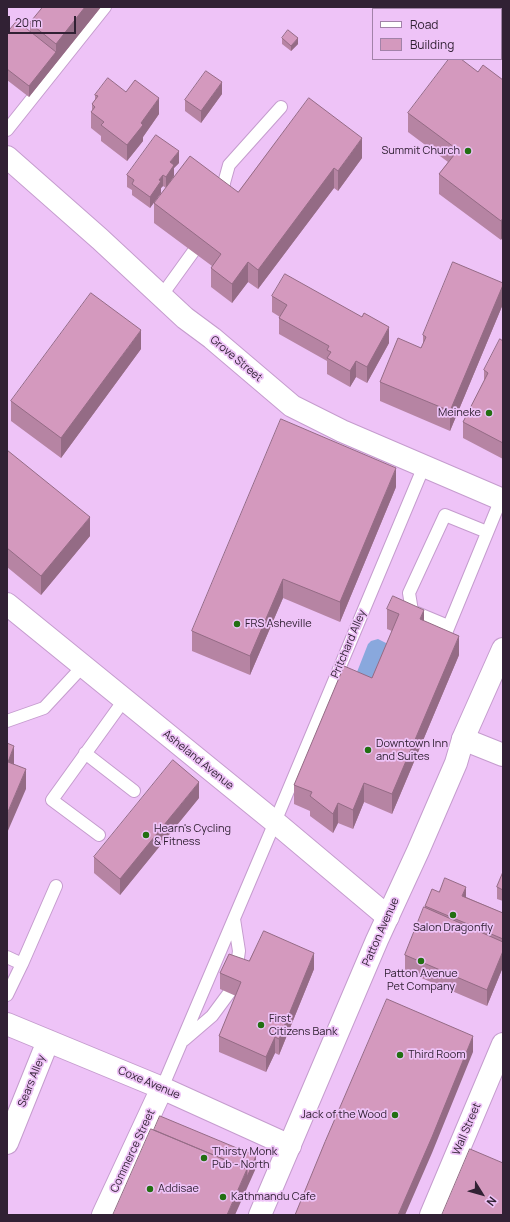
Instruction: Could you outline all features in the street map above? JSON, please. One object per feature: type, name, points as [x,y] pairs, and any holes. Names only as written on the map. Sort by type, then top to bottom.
[{"type":"street","name":"Grove Street","points":[[7,157],[100,238],[185,318],[212,338],[292,406],[342,432],[502,499]]},
{"type":"street","name":"Asheland Avenue","points":[[7,604],[275,822],[388,917]]},
{"type":"street","name":"Patton Avenue","points":[[260,1215],[456,763],[463,739],[503,650]]},
{"type":"street","points":[[463,739],[503,755]]},
{"type":"street","name":"Coxe Avenue","points":[[7,1024],[162,1088],[290,1146]]},
{"type":"street","name":"Sears Alley","points":[[7,1142],[48,1041]]},
{"type":"street","name":"Wall Street","points":[[431,1215],[503,1044]]},
{"type":"street","name":"Commerce Street","points":[[104,1215],[162,1088]]},
{"type":"lane","points":[[7,130],[105,7]]},
{"type":"lane","points":[[222,200],[224,182],[229,165],[281,107]]},
{"type":"lane","points":[[162,295],[193,252]]},
{"type":"lane","name":"Pritchard Alley","points":[[162,1088],[424,466]]},
{"type":"lane","points":[[444,641],[448,626],[502,499]]},
{"type":"lane","points":[[448,626],[412,611],[409,593],[445,515],[487,532]]},
{"type":"lane","points":[[7,721],[44,708],[83,666]]},
{"type":"lane","points":[[99,835],[52,800],[124,700]]},
{"type":"lane","points":[[85,754],[134,791]]},
{"type":"lane","points":[[7,995],[56,886]]},
{"type":"lane","points":[[182,1042],[212,1016],[229,993],[236,972],[239,951],[234,918]]},
{"type":"lane","points":[[7,957],[22,964]]},
{"type":"water","points":[[378,639],[386,643],[387,646],[378,664],[375,681],[357,672],[368,644],[371,641]]},
{"type":"building","points":[[43,7],[85,7],[56,44],[30,23]]},
{"type":"building","points":[[17,21],[56,52],[29,86],[7,69],[7,33]]},
{"type":"building","points":[[288,30],[298,38],[291,46],[282,38]]},
{"type":"building","name":"Summit Church","points":[[448,60],[462,60],[478,72],[483,65],[503,80],[503,218],[501,221],[439,174],[458,150],[408,113]]},
{"type":"building","points":[[206,71],[222,82],[201,111],[185,100]]},
{"type":"building","points":[[108,78],[126,92],[135,80],[159,98],[141,123],[143,125],[127,145],[101,125],[104,122],[91,112],[95,107],[92,104],[98,96],[95,95]]},
{"type":"building","points":[[309,98],[362,138],[338,171],[334,168],[258,270],[248,262],[232,284],[211,268],[221,254],[154,203],[190,156],[238,192]]},
{"type":"building","points":[[156,135],[179,151],[170,162],[174,165],[166,177],[163,175],[159,180],[161,181],[150,197],[132,184],[134,180],[127,175]]},
{"type":"building","points":[[453,262],[503,283],[503,285],[450,411],[380,382],[398,338],[421,348],[426,337],[423,335]]},
{"type":"building","points":[[285,274],[362,317],[364,313],[389,327],[367,367],[356,361],[350,371],[327,358],[331,352],[327,350],[329,346],[279,318],[287,305],[272,296]]},
{"type":"building","points":[[91,293],[141,330],[61,438],[11,401]]},
{"type":"building","name":"Meineke","points":[[500,339],[503,341],[503,443],[463,422],[488,373],[484,370]]},
{"type":"building","points":[[281,419],[396,468],[340,602],[283,579],[250,656],[192,631]]},
{"type":"building","points":[[7,450],[90,517],[41,576],[7,548]]},
{"type":"building","name":"Downtown Inn and Suites","points":[[393,596],[424,610],[420,619],[459,636],[392,794],[364,783],[353,810],[338,803],[333,814],[310,796],[312,792],[294,785],[344,666],[372,678],[399,614],[387,609]]},
{"type":"building","points":[[7,743],[14,746],[8,762],[26,769],[7,814]]},
{"type":"building","name":"Hearn's Cycling & Fitness","points":[[173,760],[199,782],[120,879],[94,857]]},
{"type":"building","points":[[503,872],[503,890],[497,887]]},
{"type":"building","points":[[445,878],[466,887],[462,896],[503,913],[503,939],[425,906],[432,889],[439,892]]},
{"type":"building","points":[[424,907],[503,942],[503,951],[487,990],[405,955]]},
{"type":"building","name":"First Citizens Bank","points":[[264,931],[314,953],[279,1039],[275,1037],[266,1057],[219,1036],[241,982],[220,973],[229,954],[249,961]]},
{"type":"building","points":[[387,999],[473,1036],[432,1137],[398,1215],[295,1215],[325,1142]]},
{"type":"building","points":[[160,1116],[256,1156],[247,1177],[247,1169],[154,1130]]},
{"type":"building","points":[[151,1129],[247,1169],[227,1215],[113,1215]]},
{"type":"building","points":[[470,1149],[503,1163],[503,1215],[442,1215]]},
{"type":"place","name":"Summit Church","points":[[468,151]]},
{"type":"place","name":"Meineke","points":[[489,413]]},
{"type":"place","name":"FRS Asheville","points":[[237,624]]},
{"type":"place","name":"Downtown Inn and Suites","points":[[368,750]]},
{"type":"place","name":"Hearn's Cycling & Fitness","points":[[146,835]]},
{"type":"place","name":"Salon Dragonfly","points":[[453,915]]},
{"type":"place","name":"Patton Avenue Pet Company","points":[[421,961]]},
{"type":"place","name":"First Citizens Bank","points":[[261,1025]]},
{"type":"place","name":"Third Room","points":[[400,1055]]},
{"type":"place","name":"Jack of the Wood","points":[[395,1115]]},
{"type":"place","name":"Thirsty Monk Pub - North","points":[[204,1158]]},
{"type":"place","name":"Addisae","points":[[150,1189]]},
{"type":"place","name":"Kathmandu Cafe","points":[[223,1197]]}]
